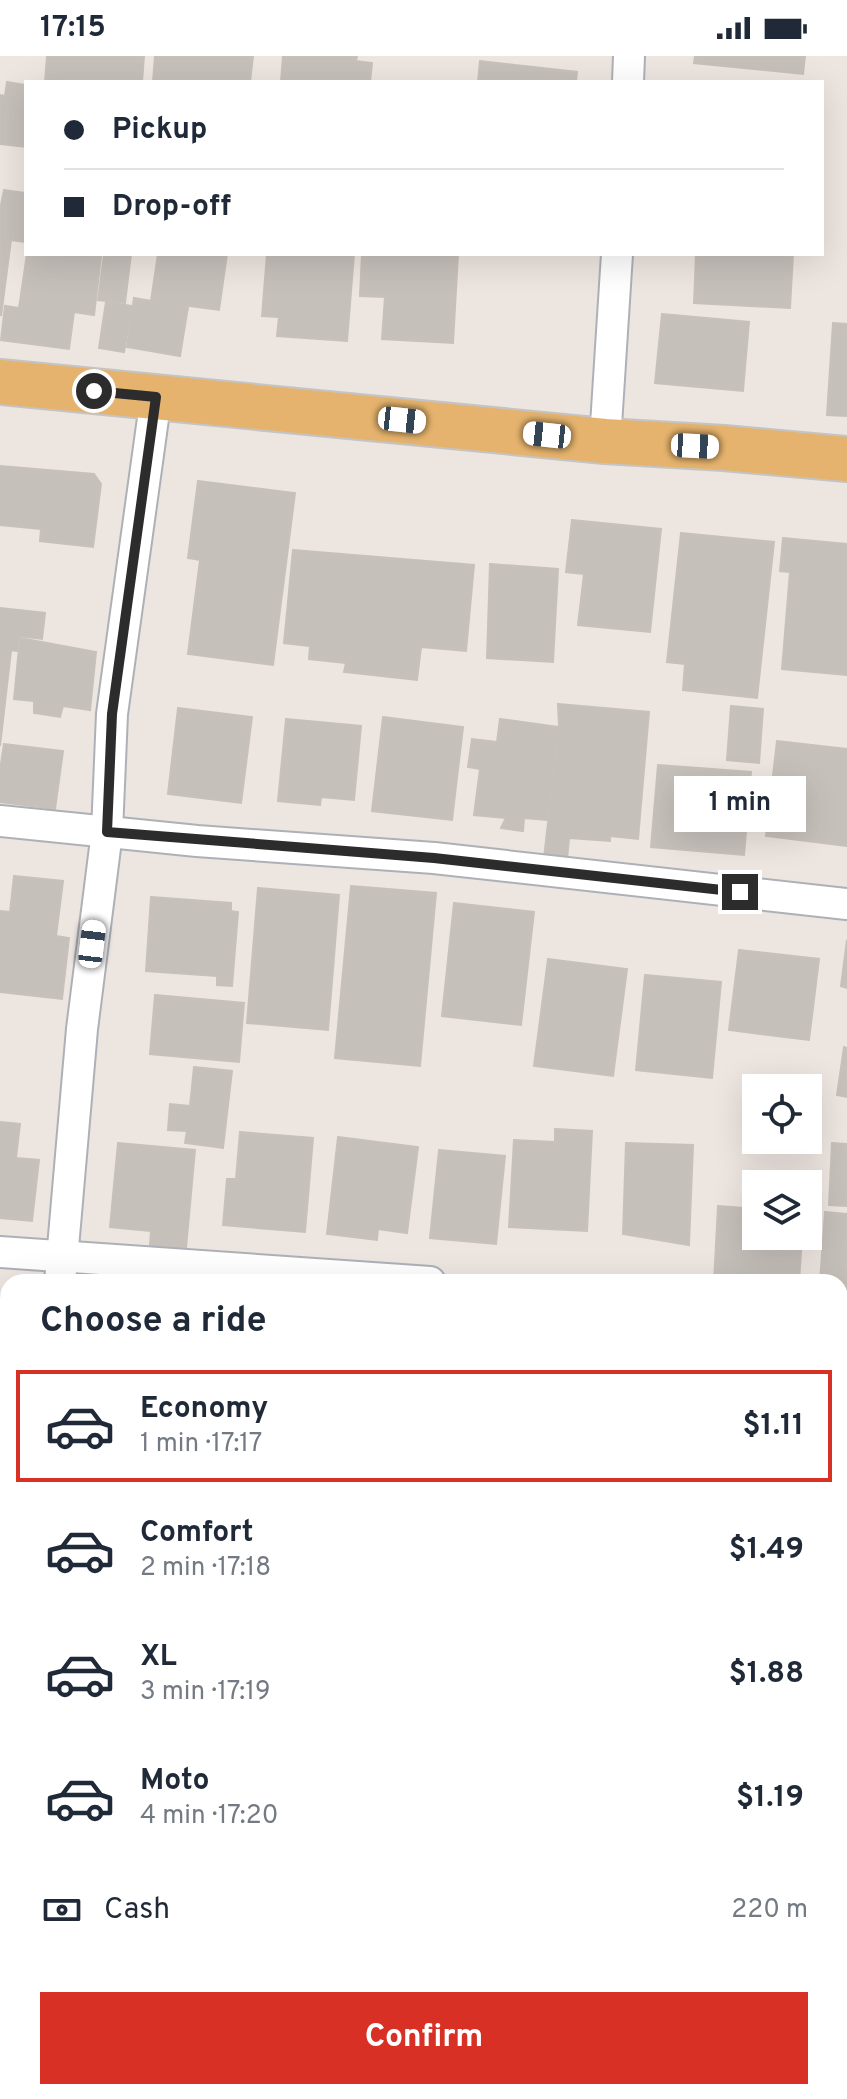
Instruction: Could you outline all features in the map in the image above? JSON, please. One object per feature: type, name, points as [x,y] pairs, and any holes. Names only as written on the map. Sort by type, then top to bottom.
[{"type":"main road","points":[[0,382],[605,441],[847,459]]},
{"type":"street","points":[[628,80],[629,56]]},
{"type":"street","points":[[605,441],[617,256]]},
{"type":"street","points":[[61,1270],[82,1029],[107,832],[112,714],[156,397]]},
{"type":"street","points":[[0,821],[434,858],[847,904]]},
{"type":"street","points":[[0,1252],[61,1270],[184,1274]]},
{"type":"building","points":[[47,56],[144,56],[142,80],[45,80]]},
{"type":"building","points":[[155,56],[253,56],[250,80],[153,80]]},
{"type":"building","points":[[283,56],[357,56],[356,61],[372,63],[370,80],[281,80]]},
{"type":"building","points":[[695,56],[805,56],[803,74],[694,63]]},
{"type":"building","points":[[480,61],[577,72],[576,80],[478,80]]},
{"type":"building","points":[[7,82],[24,85],[24,147],[0,144],[0,95],[5,96]]},
{"type":"building","points":[[4,190],[24,193],[24,242],[11,240],[1,316],[0,210]]},
{"type":"building","points":[[27,256],[101,256],[94,315],[74,312],[69,349],[1,340],[5,306],[19,308]]},
{"type":"building","points":[[104,256],[131,256],[125,303],[98,300]]},
{"type":"building","points":[[158,256],[227,256],[219,310],[151,301]]},
{"type":"building","points":[[267,256],[354,256],[347,341],[277,336],[279,317],[262,316]]},
{"type":"building","points":[[362,256],[458,256],[453,343],[382,339],[385,297],[360,296]]},
{"type":"building","points":[[696,256],[793,256],[790,308],[694,303]]},
{"type":"building","points":[[134,298],[188,307],[180,356],[127,347]]},
{"type":"building","points":[[106,302],[132,306],[124,352],[99,348]]},
{"type":"building","points":[[662,314],[749,322],[743,391],[655,383]]},
{"type":"building","points":[[833,323],[847,324],[847,416],[827,415]]},
{"type":"building","points":[[0,466],[94,474],[101,484],[93,547],[40,541],[41,529],[0,525]]},
{"type":"building","points":[[198,481],[295,493],[273,665],[188,654],[200,560],[188,558]]},
{"type":"building","points":[[572,520],[661,529],[650,632],[578,625],[584,574],[566,572]]},
{"type":"building","points":[[681,533],[774,542],[757,698],[683,690],[685,664],[667,662]]},
{"type":"building","points":[[783,538],[847,544],[847,675],[782,669],[790,572],[780,571]]},
{"type":"building","points":[[293,550],[474,565],[466,651],[421,647],[417,680],[344,672],[346,663],[309,659],[310,646],[284,643]]},
{"type":"building","points":[[490,564],[558,569],[553,662],[487,658]]},
{"type":"building","points":[[0,608],[45,613],[42,639],[19,636],[17,651],[0,649]]},
{"type":"building","points":[[20,638],[96,652],[90,710],[63,706],[60,717],[34,713],[34,701],[14,699]]},
{"type":"building","points":[[0,650],[11,651],[0,746]]},
{"type":"building","points":[[558,704],[649,712],[638,839],[610,836],[610,841],[569,838],[567,860],[544,858],[559,727]]},
{"type":"building","points":[[731,706],[763,709],[759,763],[727,760]]},
{"type":"building","points":[[178,708],[252,717],[241,803],[168,794]]},
{"type":"building","points":[[383,717],[463,727],[452,820],[372,811]]},
{"type":"building","points":[[286,719],[361,726],[354,800],[321,797],[320,805],[278,801]]},
{"type":"building","points":[[500,719],[559,727],[547,820],[524,818],[523,831],[501,828],[506,818],[474,815],[480,769],[468,767],[472,739],[497,742]]},
{"type":"building","points":[[777,741],[847,749],[847,846],[766,836]]},
{"type":"building","points":[[4,744],[63,751],[55,809],[0,802]]},
{"type":"building","points":[[658,765],[751,772],[744,855],[651,847]]},
{"type":"building","points":[[14,876],[63,881],[56,936],[69,938],[62,999],[0,992],[0,911],[10,912]]},
{"type":"building","points":[[351,886],[436,893],[420,1066],[335,1058]]},
{"type":"building","points":[[258,888],[339,895],[328,1030],[247,1023]]},
{"type":"building","points":[[151,897],[231,903],[231,911],[238,912],[232,986],[217,985],[217,976],[146,971]]},
{"type":"building","points":[[454,903],[534,912],[521,1025],[442,1016]]},
{"type":"building","points":[[847,940],[847,988],[841,986]]},
{"type":"building","points":[[739,950],[819,959],[809,1040],[729,1030]]},
{"type":"building","points":[[548,959],[627,969],[613,1076],[534,1066]]},
{"type":"building","points":[[645,975],[721,982],[712,1078],[636,1070]]},
{"type":"building","points":[[155,995],[244,1003],[239,1062],[150,1054]]},
{"type":"building","points":[[844,1047],[847,1048],[847,1097],[837,1095]]},
{"type":"building","points":[[194,1067],[232,1071],[223,1148],[185,1143],[187,1131],[168,1130],[170,1104],[190,1106]]},
{"type":"building","points":[[0,1122],[20,1124],[16,1158],[39,1160],[32,1221],[0,1218]]},
{"type":"building","points":[[555,1129],[592,1131],[587,1231],[509,1227],[514,1140],[555,1142]]},
{"type":"building","points":[[240,1132],[313,1138],[305,1232],[223,1225],[227,1179],[236,1179]]},
{"type":"building","points":[[338,1137],[418,1147],[407,1233],[378,1229],[377,1240],[327,1234]]},
{"type":"building","points":[[118,1143],[195,1150],[186,1248],[150,1245],[151,1231],[110,1227]]},
{"type":"building","points":[[626,1143],[693,1145],[689,1245],[623,1234]]},
{"type":"building","points":[[832,1143],[847,1144],[847,1206],[829,1205]]},
{"type":"building","points":[[439,1150],[505,1156],[496,1244],[430,1238]]},
{"type":"building","points":[[718,1206],[742,1208],[742,1250],[801,1250],[800,1274],[714,1274]]},
{"type":"building","points":[[825,1212],[847,1214],[847,1274],[821,1274]]},
{"type":"route","points":[[94,391],[156,397],[112,714],[107,832],[434,858],[740,892]]}]
